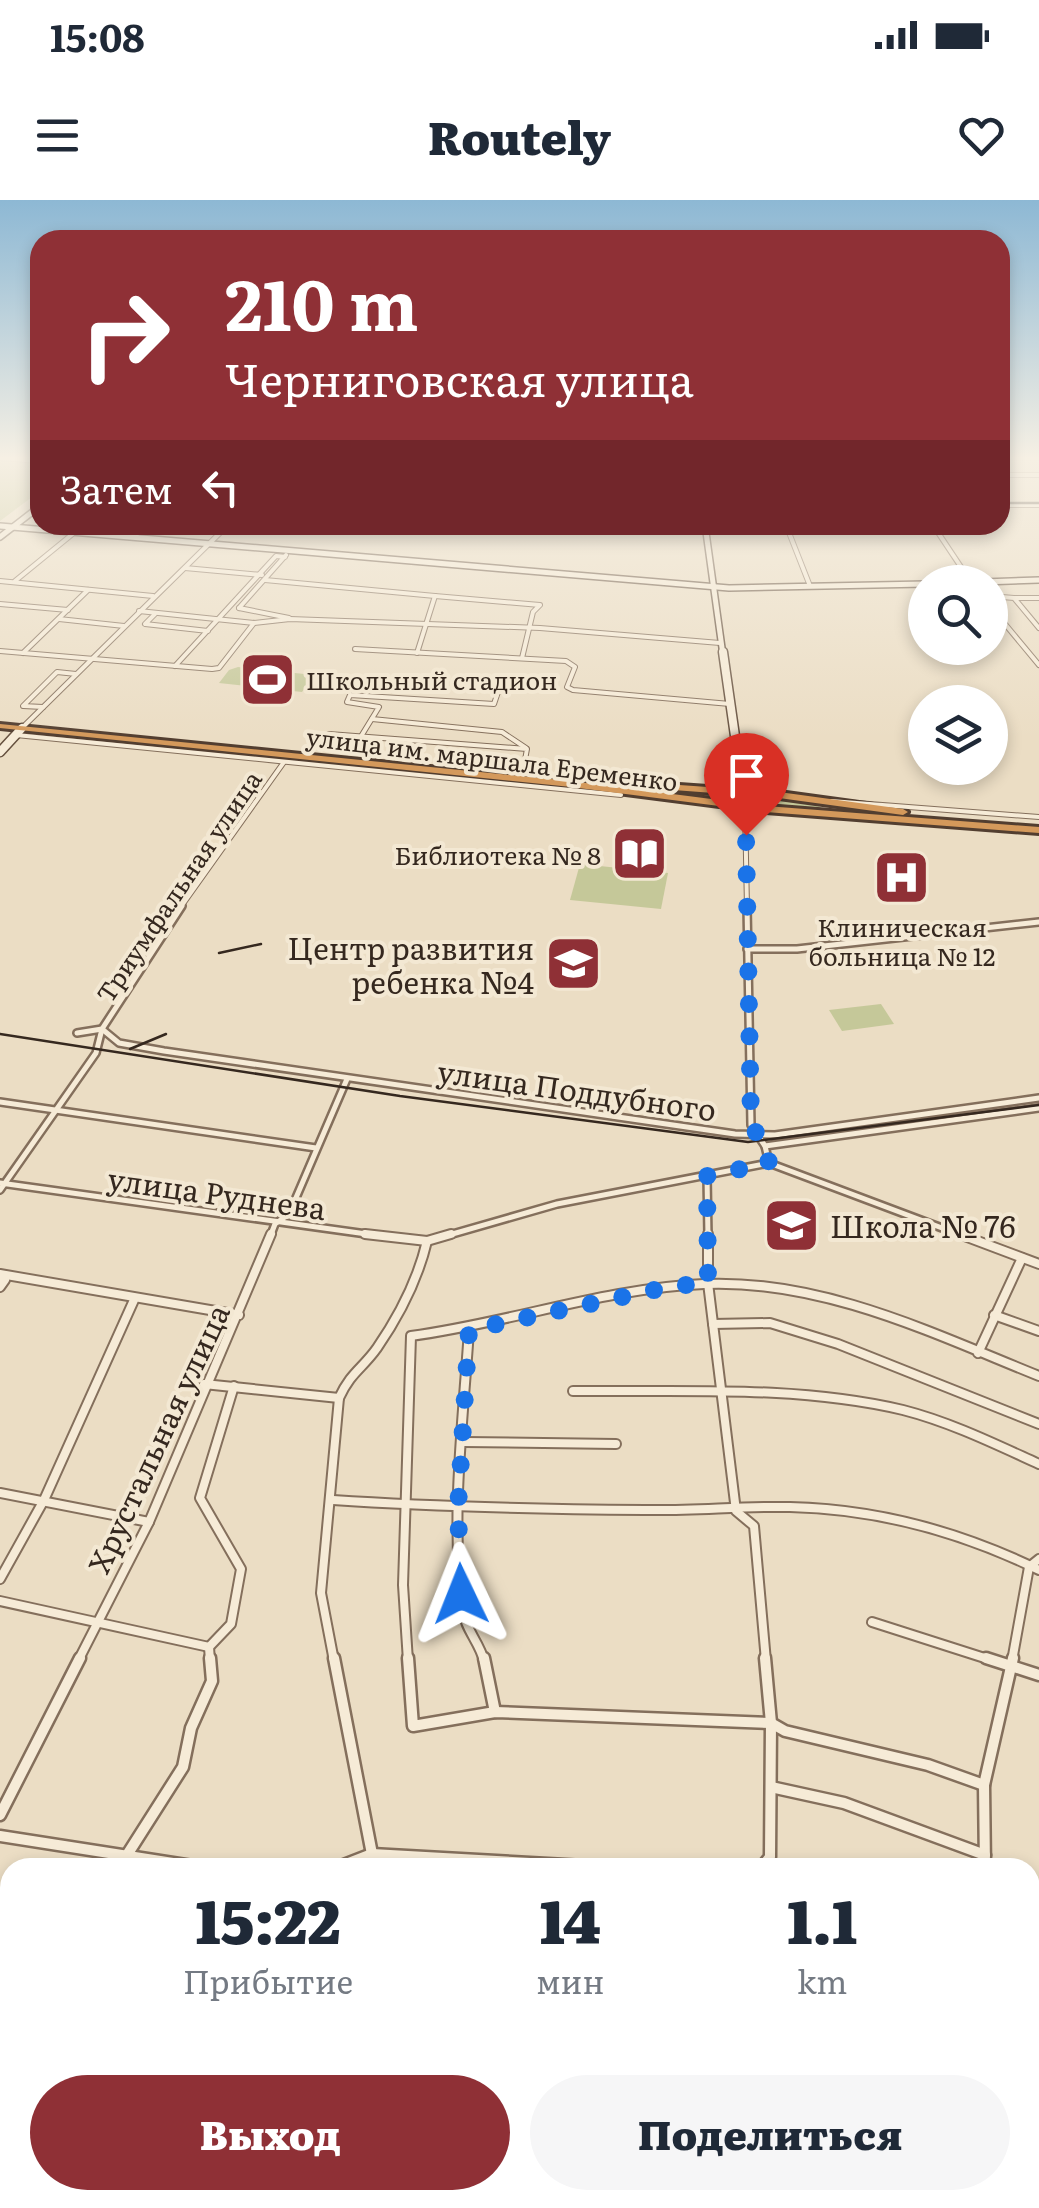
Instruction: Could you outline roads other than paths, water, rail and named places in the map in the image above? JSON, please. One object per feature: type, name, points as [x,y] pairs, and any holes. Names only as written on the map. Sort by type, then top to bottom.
[{"type":"highway","name":"улица им. маршала Еременко","points":[[0,724],[282,759],[571,784],[675,800],[815,814],[1039,828]]},
{"type":"highway","name":"улица им. маршала Еременко","points":[[21,729],[522,776],[743,792],[1039,828]]},
{"type":"highway","points":[[675,786],[666,792],[675,800]]},
{"type":"highway","points":[[815,814],[826,807],[825,800]]},
{"type":"street","points":[[14,582],[52,551]]},
{"type":"street","points":[[0,752],[202,551]]},
{"type":"street","points":[[269,551],[713,586],[908,584]]},
{"type":"street","points":[[708,551],[743,792]]},
{"type":"street","points":[[796,551],[810,586]]},
{"type":"street","points":[[175,666],[287,553]]},
{"type":"street","points":[[184,568],[540,604],[528,630],[522,658]]},
{"type":"street","points":[[264,577],[240,608],[290,619]]},
{"type":"street","points":[[0,581],[155,596]]},
{"type":"street","points":[[1008,582],[1039,583]]},
{"type":"street","points":[[1008,586],[1039,583]]},
{"type":"street","points":[[22,654],[88,590]]},
{"type":"street","points":[[417,653],[435,595]]},
{"type":"street","points":[[1008,596],[1039,598]]},
{"type":"street","points":[[1014,598],[1039,628]]},
{"type":"street","points":[[0,604],[69,610]]},
{"type":"street","points":[[139,612],[254,623],[290,619],[540,628],[720,643]]},
{"type":"street","points":[[156,613],[145,624],[208,631]]},
{"type":"street","points":[[59,619],[125,626]]},
{"type":"street","points":[[0,651],[219,668],[254,623]]},
{"type":"street","points":[[1008,628],[1039,665]]},
{"type":"street","points":[[355,649],[572,664],[575,668],[567,687],[573,690],[730,704]]},
{"type":"street","points":[[44,708],[23,706],[57,672],[77,674]]},
{"type":"street","points":[[360,738],[379,706],[347,702],[350,695],[494,704],[502,677]]},
{"type":"street","points":[[372,719],[502,732],[526,749]]},
{"type":"street","points":[[329,734],[526,749]]},
{"type":"street","points":[[522,776],[526,749]]},
{"type":"street","points":[[282,759],[621,795]]},
{"type":"street","name":"Триумфальная улица","points":[[2,1186],[96,1053],[102,1029],[164,930],[282,759]]},
{"type":"street","points":[[825,800],[1039,817]]},
{"type":"street","points":[[745,807],[751,1125],[765,1146],[769,1163]]},
{"type":"street","points":[[747,949],[797,950],[1039,922]]},
{"type":"street","points":[[77,1034],[102,1029]]},
{"type":"street","name":"улица Поддубного","points":[[102,1029],[119,1042],[347,1079],[758,1135],[1039,1098]]},
{"type":"street","name":"Хрустальная улица","points":[[0,1815],[149,1522],[188,1437],[204,1384],[239,1315],[275,1224],[289,1214],[347,1079]]},
{"type":"street","points":[[0,1102],[316,1148]]},
{"type":"street","points":[[765,1146],[1039,1108]]},
{"type":"street","points":[[372,1854],[320,1593],[333,1500],[339,1398],[351,1372],[375,1351],[418,1272],[427,1242],[557,1204],[769,1163],[1039,1264]]},
{"type":"street","points":[[707,1176],[708,1283],[736,1511],[754,1526],[770,1723],[769,1858]]},
{"type":"street","name":"улица Руднева","points":[[2,1186],[427,1242]]},
{"type":"street","points":[[978,1352],[1022,1258]]},
{"type":"street","points":[[0,1275],[239,1315]]},
{"type":"street","points":[[0,1275],[5,1280],[0,1287]]},
{"type":"street","points":[[984,1785],[928,1765],[785,1731],[770,1723],[495,1712],[413,1726],[404,1585],[411,1336],[469,1330],[673,1286],[708,1283],[788,1290],[837,1302],[1039,1376]]},
{"type":"street","points":[[0,1579],[44,1500],[134,1300]]},
{"type":"street","points":[[994,1314],[1039,1331]]},
{"type":"street","points":[[713,1324],[770,1323],[838,1344],[1039,1424]]},
{"type":"street","points":[[469,1330],[458,1508],[463,1617],[481,1646],[495,1712]]},
{"type":"street","points":[[204,1384],[339,1398]]},
{"type":"street","points":[[127,1858],[183,1767],[191,1728],[212,1681],[209,1647],[231,1624],[241,1570],[200,1498],[234,1386]]},
{"type":"street","points":[[572,1391],[722,1394],[890,1408],[975,1436],[1039,1464]]},
{"type":"street","points":[[464,1442],[616,1444]]},
{"type":"street","points":[[0,1493],[149,1522]]},
{"type":"street","points":[[333,1500],[458,1508],[736,1511],[788,1507],[855,1512],[927,1526],[988,1545],[1034,1568]]},
{"type":"street","points":[[771,1787],[844,1803],[985,1855],[984,1785],[1039,1559]]},
{"type":"street","points":[[0,1601],[209,1647]]},
{"type":"street","points":[[872,1622],[1039,1674]]},
{"type":"street","points":[[0,1836],[145,1858]]},
{"type":"street","points":[[362,1858],[372,1854],[461,1858]]},
{"type":"street","points":[[398,1854],[399,1858]]},
{"type":"tram line","points":[[219,953],[261,944]]},
{"type":"tram line","points":[[0,1034],[400,1096],[748,1142],[1039,1105]]},
{"type":"tram line","points":[[130,1049],[166,1034]]},
{"type":"place","name":"Школьный стадион","points":[[267,679]]},
{"type":"place","name":"Библиотека № 8","points":[[640,854]]},
{"type":"place","name":"Клиническая больница № 12","points":[[902,877]]},
{"type":"place","name":"Центр развития ребенка №4","points":[[573,964]]},
{"type":"place","name":"Школа № 76","points":[[791,1225]]}]
